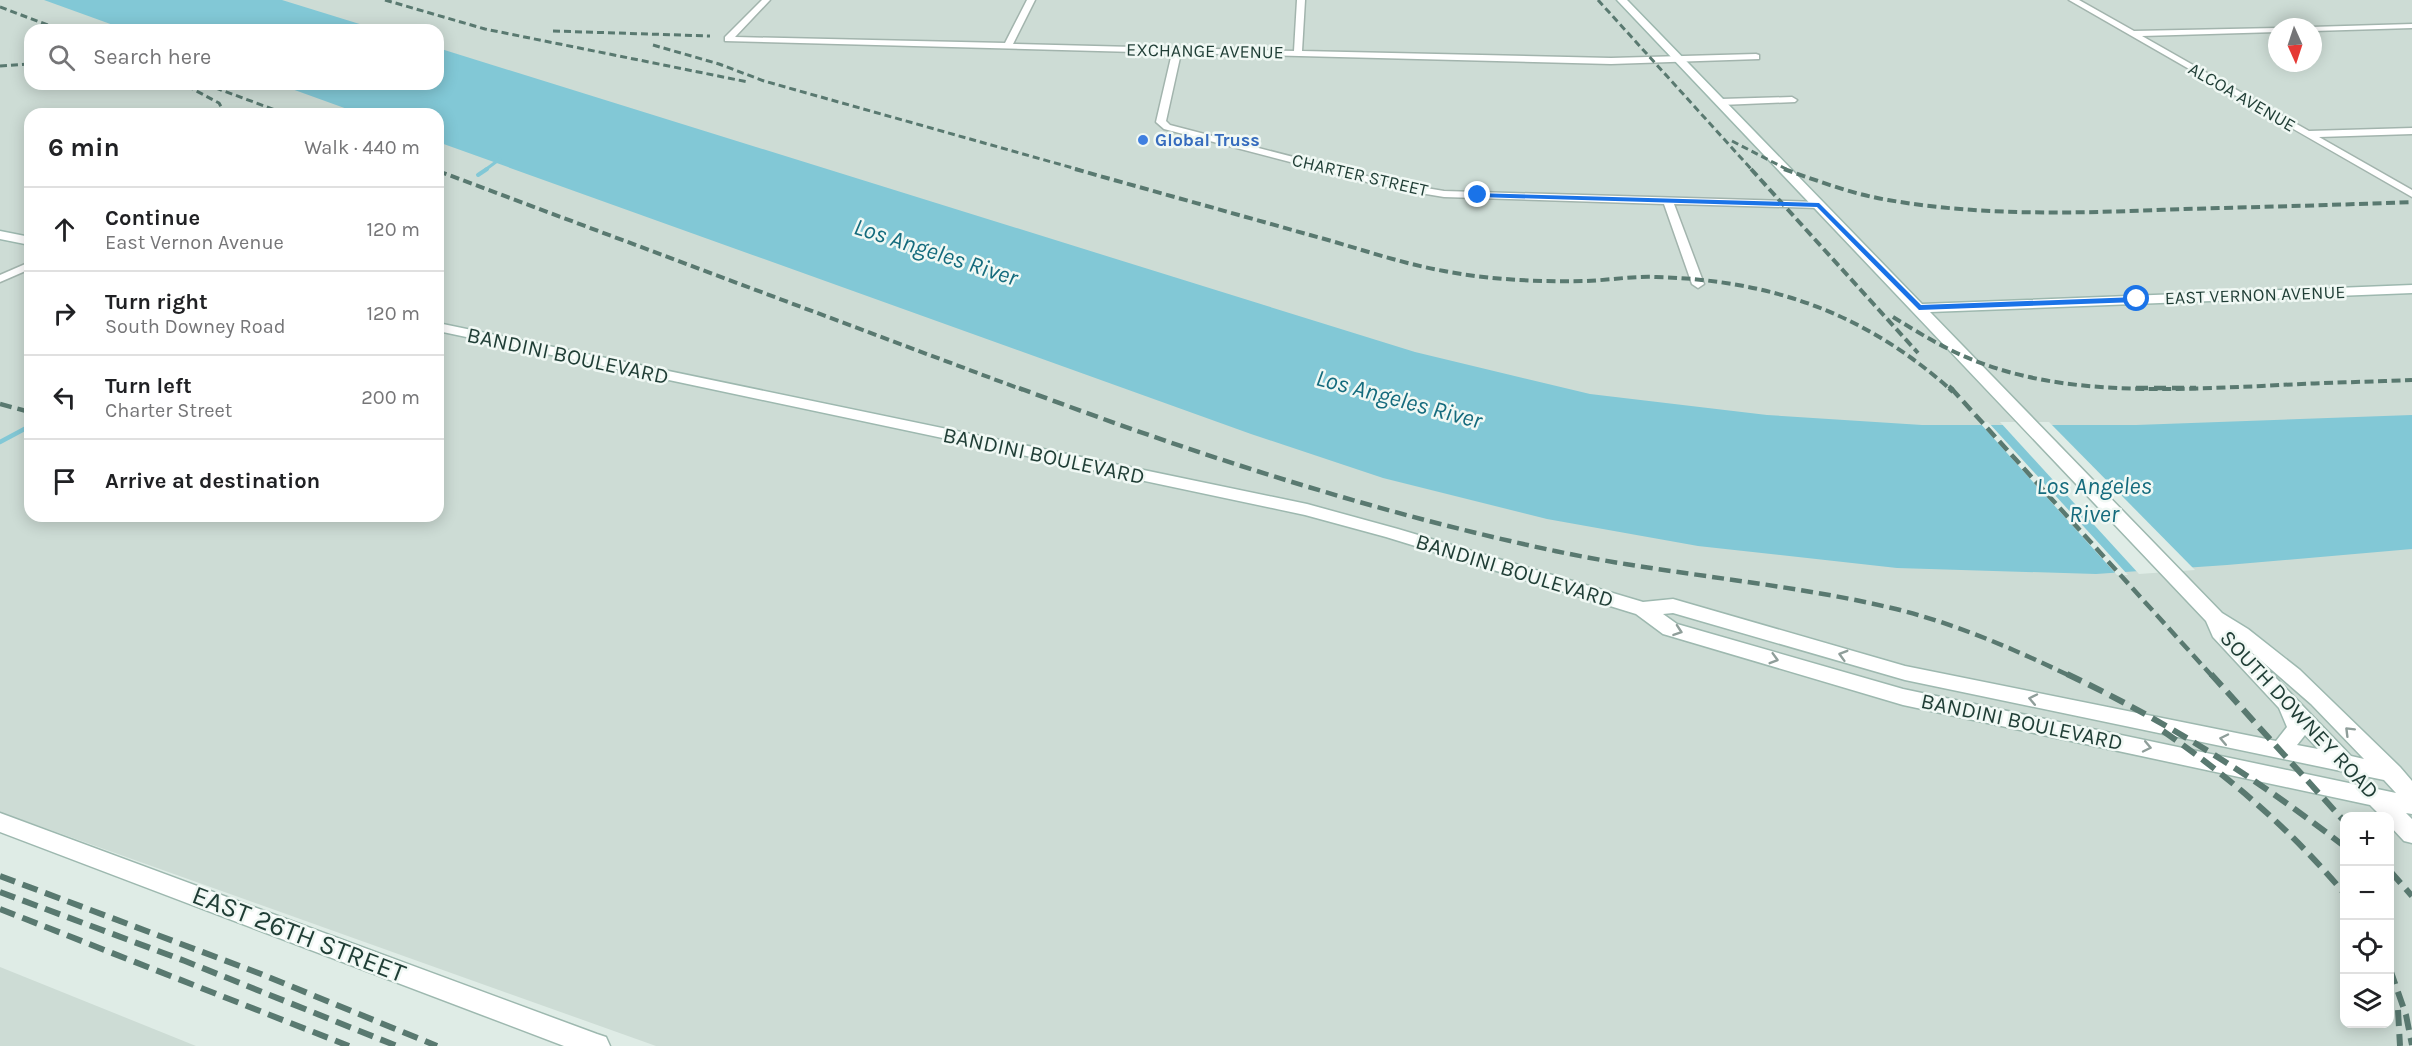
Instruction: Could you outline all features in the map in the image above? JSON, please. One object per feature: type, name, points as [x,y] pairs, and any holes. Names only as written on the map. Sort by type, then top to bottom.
[{"type":"main road","name":"SOUTH DOWNEY ROAD","points":[[1623,0],[1919,308],[1991,388],[2215,618],[2241,632],[2401,775],[2412,795]]},
{"type":"main road","points":[[0,235],[24,240]]},
{"type":"main road","name":"EAST VERNON AVENUE","points":[[1919,308],[2412,289]]},
{"type":"main road","name":"BANDINI BOULEVARD","points":[[444,328],[1307,510],[1392,533],[1642,609],[1670,629],[1903,697],[2412,805]]},
{"type":"main road","name":"BANDINI BOULEVARD","points":[[1642,609],[1673,606],[1905,673],[2401,775]]},
{"type":"main road","name":"SOUTH DOWNEY ROAD","points":[[2215,618],[2220,632],[2412,834]]},
{"type":"main road","points":[[2281,751],[2298,728],[2287,703]]},
{"type":"main road","name":"EAST 26TH STREET","points":[[0,822],[597,1046]]},
{"type":"street","name":"EXCHANGE AVENUE","points":[[766,0],[728,39],[1611,61],[1756,57]]},
{"type":"street","points":[[1008,46],[1031,0]]},
{"type":"street","points":[[1298,53],[1301,0]]},
{"type":"street","name":"ALCOA AVENUE","points":[[2073,0],[2412,194]]},
{"type":"street","points":[[2322,29],[2412,26]]},
{"type":"street","points":[[2133,34],[2268,30]]},
{"type":"street","name":"CHARTER STREET","points":[[1177,50],[1161,123],[1174,130],[1390,185],[1444,194],[1819,205]]},
{"type":"street","points":[[1721,102],[1792,100]]},
{"type":"street","points":[[2307,134],[2412,131]]},
{"type":"street","points":[[1668,201],[1698,284]]},
{"type":"street","points":[[0,279],[24,268]]},
{"type":"shaded area","points":[[0,0],[2412,0],[2412,1046],[656,1046],[0,812]]},
{"type":"shaded area","points":[[0,967],[196,1046],[0,1046]]},
{"type":"water","points":[[44,0],[282,0],[360,24],[110,24]]},
{"type":"water","name":"Los Angeles River","points":[[444,50],[1415,352],[1590,394],[1767,415],[1922,425],[2136,425],[2412,415],[2412,549],[2096,574],[1897,568],[1698,546],[1547,519],[1383,478],[1251,434],[444,144],[444,108],[344,108],[295,90],[444,90]]},
{"type":"pier","points":[[1979,422],[1988,422],[2128,575],[2117,575]]},
{"type":"pier","points":[[2000,422],[2049,422],[2195,570],[2139,574]]},
{"type":"waterway","points":[[485,170],[500,159]]},
{"type":"waterway","points":[[478,175],[487,169]]},
{"type":"waterway","points":[[0,442],[24,429]]},
{"type":"railway","points":[[385,0],[485,29],[748,82]]},
{"type":"railway","points":[[1598,0],[1752,170]]},
{"type":"railway","points":[[0,7],[45,24]]},
{"type":"railway","points":[[553,31],[710,36]]},
{"type":"railway","points":[[653,45],[719,64],[764,81],[1080,170]]},
{"type":"railway","points":[[0,66],[24,64]]},
{"type":"railway","points":[[195,90],[219,103],[222,108]]},
{"type":"railway","points":[[221,90],[270,108]]},
{"type":"railway","points":[[1732,141],[1788,170]]},
{"type":"railway","points":[[1075,169],[1427,268],[1533,281],[1587,281],[1647,277],[1698,280],[1739,285],[1777,294],[1850,321],[1885,340],[1951,390]]},
{"type":"railway","points":[[1751,169],[1918,353]]},
{"type":"railway","points":[[1784,169],[1835,187],[1875,197],[1925,205],[1999,211],[2110,212],[2412,202]]},
{"type":"railway","points":[[444,173],[1023,390]]},
{"type":"railway","points":[[1893,317],[1942,346],[1973,360],[2007,372],[2079,385],[2189,389],[2412,380]]},
{"type":"railway","points":[[1019,388],[1151,436],[1351,500],[1487,536],[1555,551],[1811,592],[1896,609],[1984,638],[2070,676]]},
{"type":"railway","points":[[1951,388],[2212,676]]},
{"type":"railway","points":[[2136,388],[2196,388]]},
{"type":"railway","points":[[0,404],[24,410]]},
{"type":"railway","points":[[2067,674],[2140,711],[2210,752],[2278,797],[2340,843]]},
{"type":"railway","points":[[2211,674],[2340,817]]},
{"type":"railway","points":[[2163,731],[2213,767],[2259,806],[2303,848],[2340,888]]},
{"type":"railway","points":[[0,876],[261,974],[437,1046]]},
{"type":"railway","points":[[2394,876],[2412,896]]},
{"type":"railway","points":[[0,892],[185,961],[397,1046]]},
{"type":"railway","points":[[0,909],[349,1046]]},
{"type":"railway","points":[[2392,974],[2406,1015],[2412,1045]]},
{"type":"railway","points":[[2398,1010],[2400,1046]]},
{"type":"place","name":"Global Truss","points":[[1143,140]]},
{"type":"route","points":[[1478,195],[1819,205],[1919,308],[2137,299]]}]
